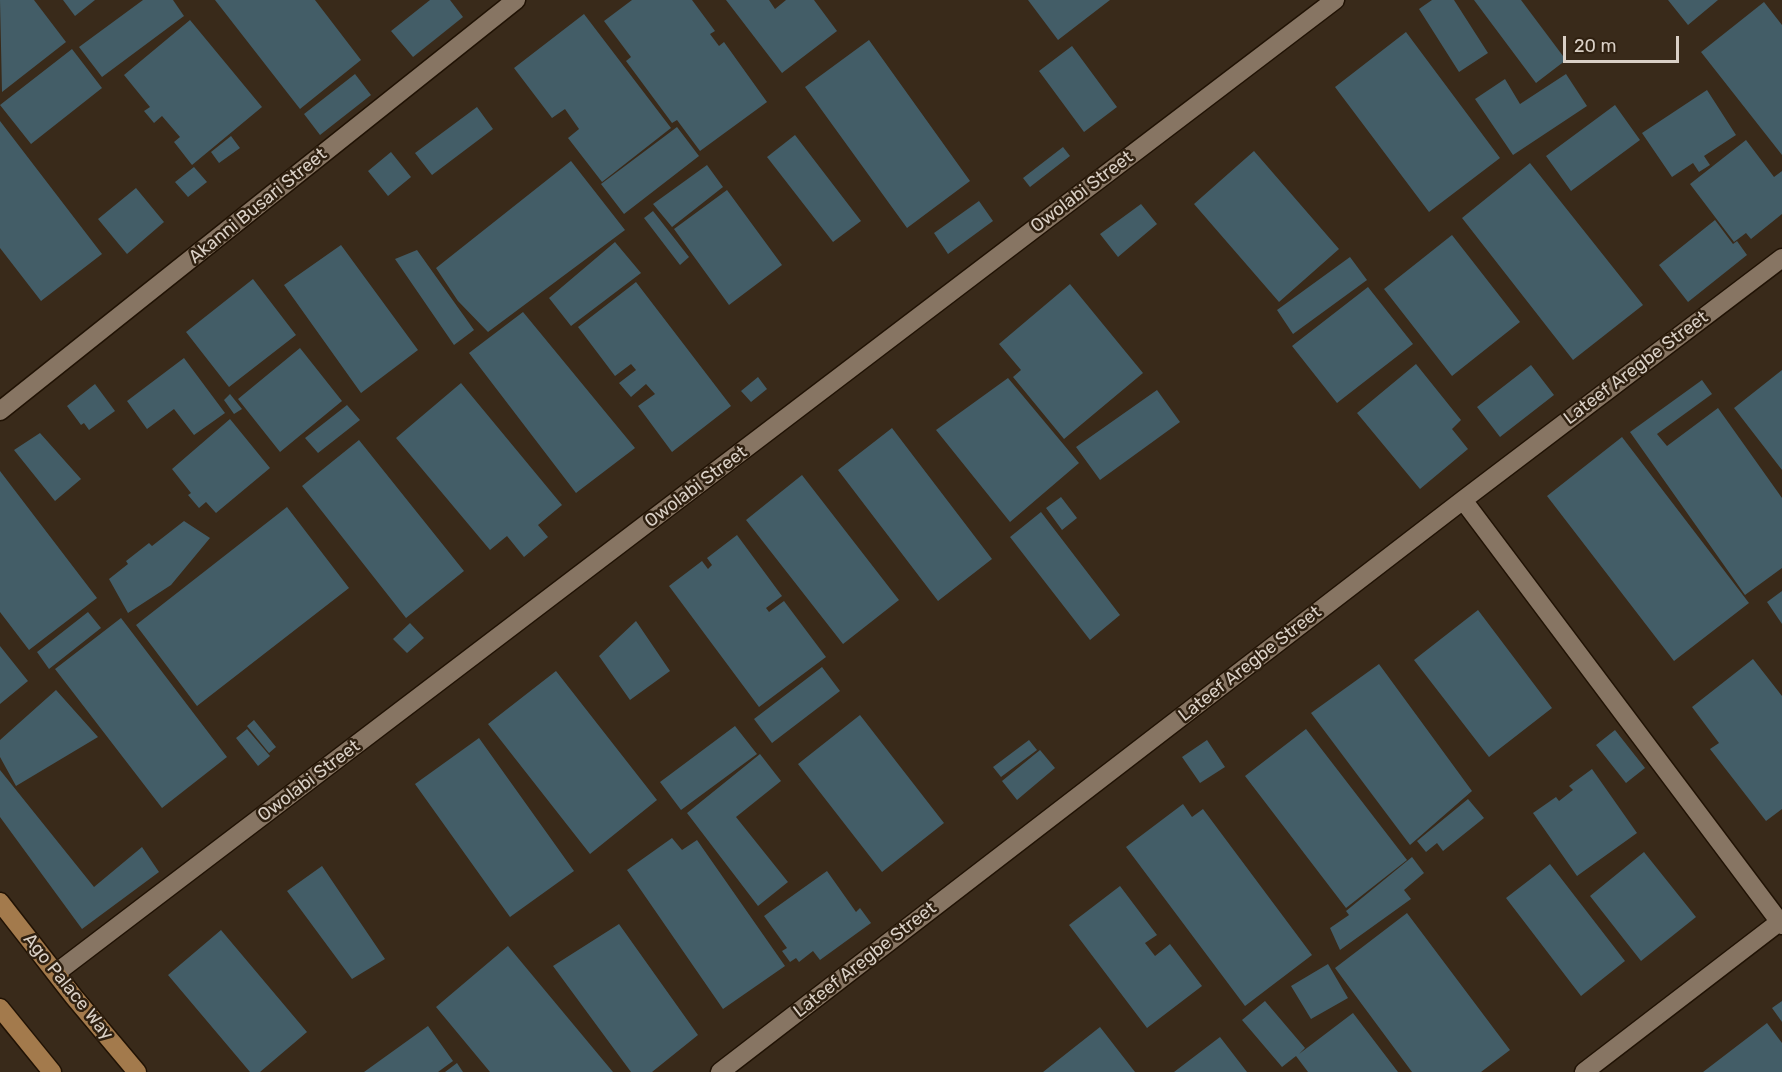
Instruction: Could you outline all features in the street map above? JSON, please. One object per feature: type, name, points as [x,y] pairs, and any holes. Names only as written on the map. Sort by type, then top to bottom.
[{"type":"main road","name":"Ago Palace Way","points":[[0,902],[137,1072]]},
{"type":"main road","points":[[2,1016],[52,1072]]},
{"type":"street","name":"Akanni Busari Street","points":[[0,411],[516,0]]},
{"type":"street","name":"Owolabi Street","points":[[56,973],[1335,0]]},
{"type":"street","name":"Lateef Aregbe Street","points":[[720,1072],[1463,500],[1782,258]]},
{"type":"street","points":[[1463,500],[1781,922],[1584,1072]]},
{"type":"building","points":[[0,0],[34,0],[66,42],[2,92]]},
{"type":"building","points":[[63,0],[95,0],[75,16]]},
{"type":"building","points":[[143,0],[173,0],[184,16],[102,77],[79,47]]},
{"type":"building","points":[[215,0],[315,0],[361,60],[300,109]]},
{"type":"building","points":[[430,0],[450,0],[463,17],[413,57],[391,31]]},
{"type":"building","points":[[632,0],[692,0],[715,31],[710,34],[719,46],[724,42],[767,102],[700,151],[677,120],[672,123],[626,61],[631,57],[604,21]]},
{"type":"building","points":[[726,0],[769,0],[775,9],[786,0],[814,0],[837,31],[782,73]]},
{"type":"building","points":[[1028,0],[1110,0],[1058,40]]},
{"type":"building","points":[[1432,0],[1454,0],[1488,53],[1459,72],[1419,9]]},
{"type":"building","points":[[1474,0],[1521,0],[1566,60],[1536,83]]},
{"type":"building","points":[[1668,0],[1718,0],[1688,25]]},
{"type":"building","points":[[1764,2],[1782,25],[1782,155],[1701,52]]},
{"type":"building","points":[[584,14],[671,128],[602,182],[568,138],[579,129],[565,109],[552,118],[514,68]]},
{"type":"building","points":[[190,20],[262,107],[192,165],[174,142],[180,137],[162,116],[154,123],[144,111],[150,107],[124,75]]},
{"type":"building","points":[[1406,32],[1500,158],[1429,212],[1335,87]]},
{"type":"building","points":[[869,40],[970,181],[907,228],[805,87]]},
{"type":"building","points":[[1072,46],[1117,107],[1084,132],[1039,71]]},
{"type":"building","points":[[72,49],[102,88],[31,144],[0,105]]},
{"type":"building","points":[[355,74],[371,95],[320,135],[304,114]]},
{"type":"building","points":[[1566,74],[1587,106],[1513,155],[1475,99],[1505,79],[1520,104]]},
{"type":"building","points":[[1707,90],[1736,135],[1704,156],[1710,165],[1699,172],[1693,163],[1672,177],[1642,133]]},
{"type":"building","points":[[1615,105],[1640,140],[1571,191],[1546,156]]},
{"type":"building","points":[[477,107],[493,129],[432,175],[415,153]]},
{"type":"building","points":[[0,121],[102,254],[41,301],[0,248]]},
{"type":"building","points":[[677,127],[699,156],[624,214],[601,184]]},
{"type":"building","points":[[795,135],[861,221],[833,242],[767,157]]},
{"type":"building","points":[[231,136],[240,148],[219,163],[211,152]]},
{"type":"building","points":[[1746,140],[1774,177],[1782,171],[1782,214],[1751,239],[1746,233],[1734,242],[1690,184]]},
{"type":"building","points":[[1063,147],[1070,156],[1030,187],[1023,178]]},
{"type":"building","points":[[1254,151],[1339,249],[1279,302],[1194,204]]},
{"type":"building","points":[[391,152],[411,177],[388,196],[368,171]]},
{"type":"building","points":[[571,161],[625,230],[488,332],[458,301],[436,268]]},
{"type":"building","points":[[1530,163],[1643,305],[1573,360],[1462,218]]},
{"type":"building","points":[[707,165],[723,187],[672,227],[653,204]]},
{"type":"building","points":[[194,167],[207,182],[188,197],[175,182]]},
{"type":"building","points":[[136,188],[164,222],[127,254],[98,219]]},
{"type":"building","points":[[727,190],[782,265],[729,305],[674,229]]},
{"type":"building","points":[[979,201],[993,221],[948,254],[934,233]]},
{"type":"building","points":[[1141,204],[1157,224],[1118,257],[1100,234]]},
{"type":"building","points":[[653,211],[689,257],[680,265],[644,218]]},
{"type":"building","points":[[1715,220],[1733,244],[1737,241],[1747,255],[1688,302],[1659,265]]},
{"type":"building","points":[[1452,235],[1520,322],[1452,376],[1384,289]]},
{"type":"building","points":[[615,242],[641,273],[571,326],[549,298]]},
{"type":"building","points":[[341,245],[418,350],[361,393],[284,285]]},
{"type":"building","points":[[417,250],[474,330],[454,345],[395,259]]},
{"type":"building","points":[[1350,257],[1367,280],[1293,334],[1277,310]]},
{"type":"building","points":[[253,279],[296,335],[229,387],[186,332]]},
{"type":"building","points":[[636,282],[731,406],[672,452],[638,406],[655,394],[646,384],[631,397],[619,383],[636,370],[631,364],[615,376],[578,327]]},
{"type":"building","points":[[1070,284],[1143,373],[1064,439],[1013,377],[1021,370],[999,344]]},
{"type":"building","points":[[1368,287],[1413,344],[1337,403],[1292,346]]},
{"type":"building","points":[[523,312],[635,448],[576,493],[469,353]]},
{"type":"building","points":[[300,348],[342,401],[280,452],[238,399]]},
{"type":"building","points":[[184,358],[225,413],[194,435],[174,409],[147,429],[127,401]]},
{"type":"building","points":[[1416,364],[1461,420],[1452,429],[1468,449],[1420,489],[1357,413]]},
{"type":"building","points":[[1531,365],[1554,395],[1500,437],[1477,407]]},
{"type":"building","points":[[1782,370],[1782,470],[1734,408]]},
{"type":"building","points":[[758,377],[767,389],[751,402],[741,391]]},
{"type":"building","points":[[1008,378],[1079,463],[1010,522],[936,430]]},
{"type":"building","points":[[1702,380],[1712,394],[1657,434],[1667,446],[1718,408],[1782,498],[1782,568],[1745,595],[1630,432]]},
{"type":"building","points":[[461,383],[562,505],[538,525],[548,537],[524,557],[507,536],[490,550],[396,438]]},
{"type":"building","points":[[95,384],[115,411],[89,430],[84,423],[81,425],[67,406]]},
{"type":"building","points":[[1157,390],[1180,422],[1100,480],[1076,447]]},
{"type":"building","points":[[230,394],[242,409],[234,414],[224,400]]},
{"type":"building","points":[[347,405],[360,420],[318,453],[305,438]]},
{"type":"building","points":[[230,419],[270,468],[216,513],[206,502],[199,508],[188,495],[191,493],[172,469]]},
{"type":"building","points":[[892,428],[992,559],[938,601],[838,470]]},
{"type":"building","points":[[40,433],[81,479],[55,501],[14,450]]},
{"type":"building","points":[[1622,437],[1749,603],[1674,661],[1547,496]]},
{"type":"building","points":[[359,440],[464,571],[406,618],[302,486]]},
{"type":"building","points":[[0,471],[97,598],[29,650],[0,612]]},
{"type":"building","points":[[802,475],[899,600],[843,644],[746,520]]},
{"type":"building","points":[[1061,497],[1077,518],[1062,530],[1046,508]]},
{"type":"building","points":[[287,507],[349,588],[197,706],[136,625]]},
{"type":"building","points":[[1041,512],[1120,615],[1090,640],[1010,537]]},
{"type":"building","points":[[184,521],[210,538],[171,585],[128,613],[109,579],[128,564],[126,561],[149,543],[152,546]]},
{"type":"building","points":[[737,535],[782,596],[766,608],[769,612],[784,601],[826,657],[759,707],[669,586],[702,561],[708,569],[712,565],[707,558]]},
{"type":"building","points":[[1782,591],[1782,624],[1767,602]]},
{"type":"building","points":[[1478,610],[1552,708],[1489,757],[1414,660]]},
{"type":"building","points":[[88,612],[101,628],[49,669],[37,652]]},
{"type":"building","points":[[121,618],[227,757],[162,808],[55,669]]},
{"type":"building","points":[[636,621],[670,671],[630,700],[599,656]]},
{"type":"building","points":[[410,623],[424,638],[407,653],[393,639]]},
{"type":"building","points":[[0,646],[28,681],[0,704]]},
{"type":"building","points":[[1753,659],[1782,696],[1782,809],[1766,821],[1710,749],[1719,743],[1692,707]]},
{"type":"building","points":[[1379,664],[1472,791],[1410,845],[1311,713]]},
{"type":"building","points":[[822,667],[840,691],[772,743],[754,719]]},
{"type":"building","points":[[556,671],[657,800],[590,854],[488,724]]},
{"type":"building","points":[[56,690],[98,737],[16,786],[0,757],[0,740]]},
{"type":"building","points":[[860,715],[944,823],[882,872],[798,764]]},
{"type":"building","points":[[254,720],[276,747],[269,753],[247,726]]},
{"type":"building","points":[[735,726],[757,754],[681,810],[660,782]]},
{"type":"building","points":[[247,729],[270,756],[258,766],[236,738]]},
{"type":"building","points":[[1306,729],[1407,860],[1346,908],[1245,776]]},
{"type":"building","points":[[1615,730],[1645,768],[1626,783],[1596,745]]},
{"type":"building","points":[[479,738],[574,871],[510,917],[415,784]]},
{"type":"building","points":[[1029,740],[1037,750],[1001,777],[993,767]]},
{"type":"building","points":[[1207,740],[1225,767],[1200,783],[1182,757]]},
{"type":"building","points":[[1040,750],[1055,768],[1017,800],[1002,781]]},
{"type":"building","points":[[760,754],[781,781],[736,817],[788,882],[758,906],[687,813]]},
{"type":"building","points":[[1592,769],[1637,833],[1577,876],[1533,813],[1556,797],[1559,801],[1573,790],[1569,786]]},
{"type":"building","points":[[0,770],[94,887],[142,847],[159,872],[82,929],[0,817]]},
{"type":"building","points":[[1468,799],[1484,818],[1443,851],[1437,843],[1426,852],[1417,841]]},
{"type":"building","points":[[1183,804],[1192,817],[1203,809],[1312,955],[1245,1006],[1126,847]]},
{"type":"building","points":[[672,838],[682,850],[697,840],[785,966],[723,1009],[627,870]]},
{"type":"building","points":[[1644,852],[1696,917],[1641,961],[1590,896]]},
{"type":"building","points":[[1412,857],[1424,873],[1404,890],[1411,899],[1340,950],[1330,928],[1349,915],[1346,911]]},
{"type":"building","points":[[1550,864],[1625,961],[1581,996],[1506,898]]},
{"type":"building","points":[[322,866],[385,959],[352,979],[287,891]]},
{"type":"building","points":[[827,871],[856,912],[860,908],[871,923],[820,960],[813,951],[799,962],[796,958],[790,962],[782,951],[787,948],[764,916]]},
{"type":"building","points":[[1120,886],[1157,935],[1145,943],[1155,956],[1170,944],[1202,986],[1147,1028],[1069,925]]},
{"type":"building","points":[[1407,913],[1510,1050],[1481,1072],[1412,1072],[1335,968]]},
{"type":"building","points":[[619,924],[698,1035],[652,1072],[631,1072],[553,966]]},
{"type":"building","points":[[221,930],[307,1032],[260,1072],[250,1072],[168,975]]},
{"type":"building","points":[[508,946],[613,1072],[490,1072],[436,1007]]},
{"type":"building","points":[[1328,964],[1348,998],[1311,1019],[1291,986]]},
{"type":"building","points":[[1265,1001],[1305,1048],[1299,1054],[1353,1013],[1398,1072],[1308,1072],[1296,1056],[1282,1067],[1242,1020]]},
{"type":"building","points":[[1782,1001],[1782,1022],[1772,1008]]},
{"type":"building","points":[[1767,1023],[1782,1043],[1782,1072],[1703,1072]]},
{"type":"building","points":[[428,1026],[453,1061],[438,1072],[364,1072]]},
{"type":"building","points":[[1100,1027],[1135,1072],[1043,1072]]},
{"type":"building","points":[[1220,1037],[1247,1072],[1174,1072]]},
{"type":"building","points":[[457,1063],[463,1072],[445,1072]]}]
